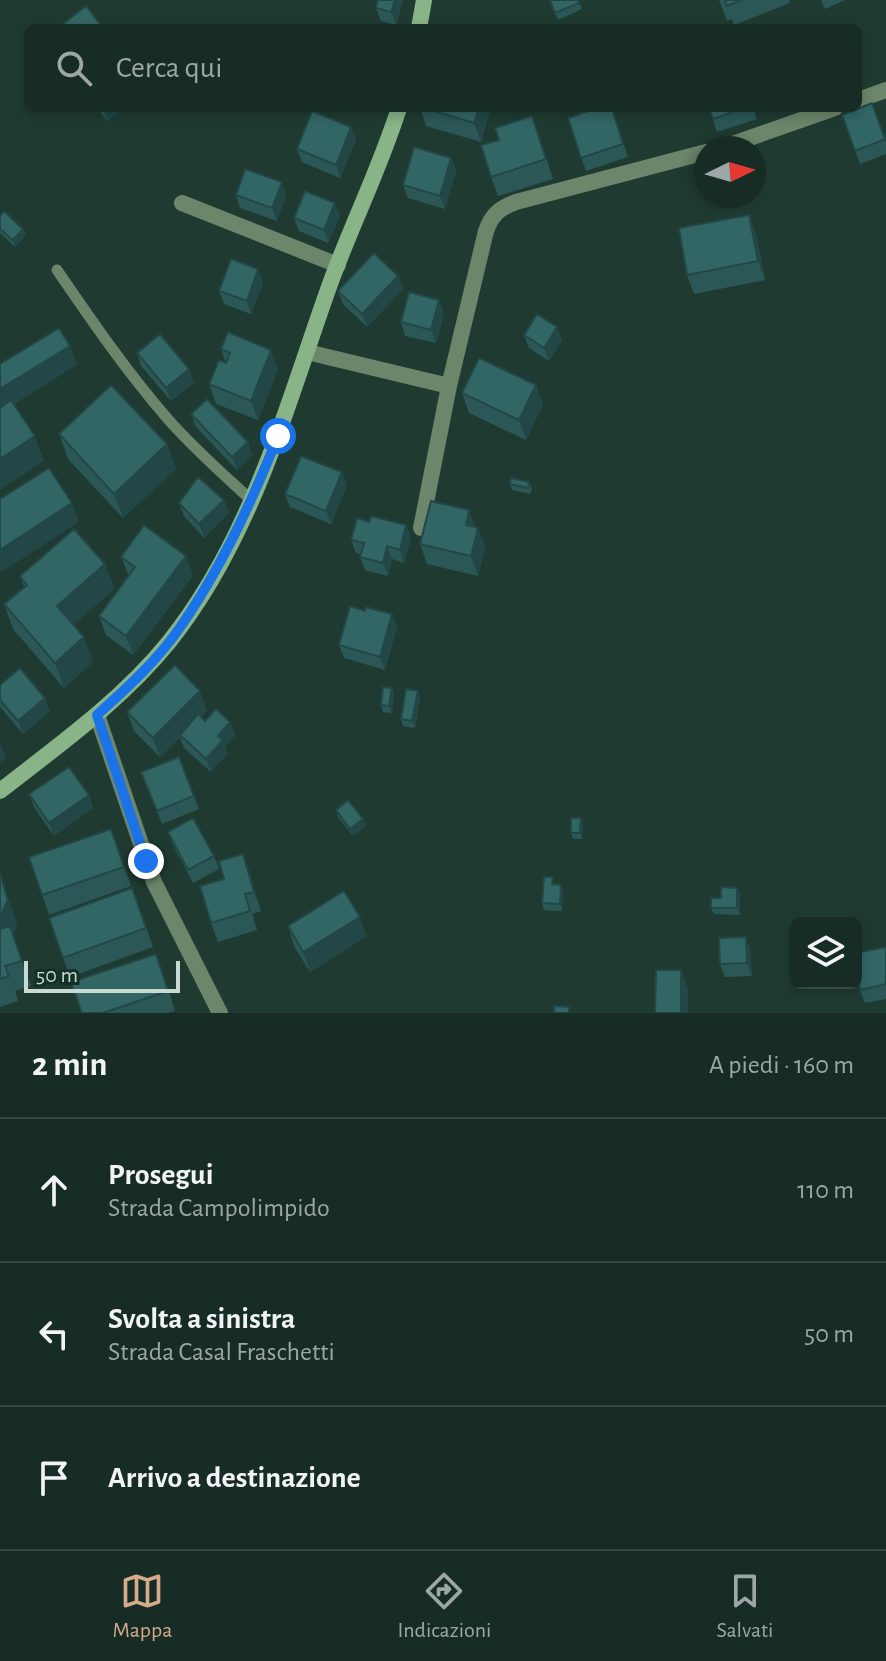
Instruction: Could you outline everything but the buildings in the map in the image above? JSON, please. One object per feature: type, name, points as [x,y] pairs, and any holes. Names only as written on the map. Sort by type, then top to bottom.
[{"type":"street","points":[[420,24],[424,0]]},
{"type":"street","points":[[862,99],[886,90]]},
{"type":"street","points":[[0,791],[97,715],[138,677],[181,627],[220,564],[284,420],[338,265],[398,112]]},
{"type":"street","points":[[755,136],[824,112]]},
{"type":"street","points":[[421,528],[449,386],[486,231],[497,210],[516,202],[694,155]]},
{"type":"street","points":[[182,203],[338,265]]},
{"type":"street","points":[[307,352],[449,386]]},
{"type":"street","points":[[97,715],[154,882],[220,1013]]},
{"type":"lane","points":[[57,270],[148,395],[251,500]]},
{"type":"route","points":[[146,861],[97,715],[138,677],[181,627],[239,528],[278,436]]}]
